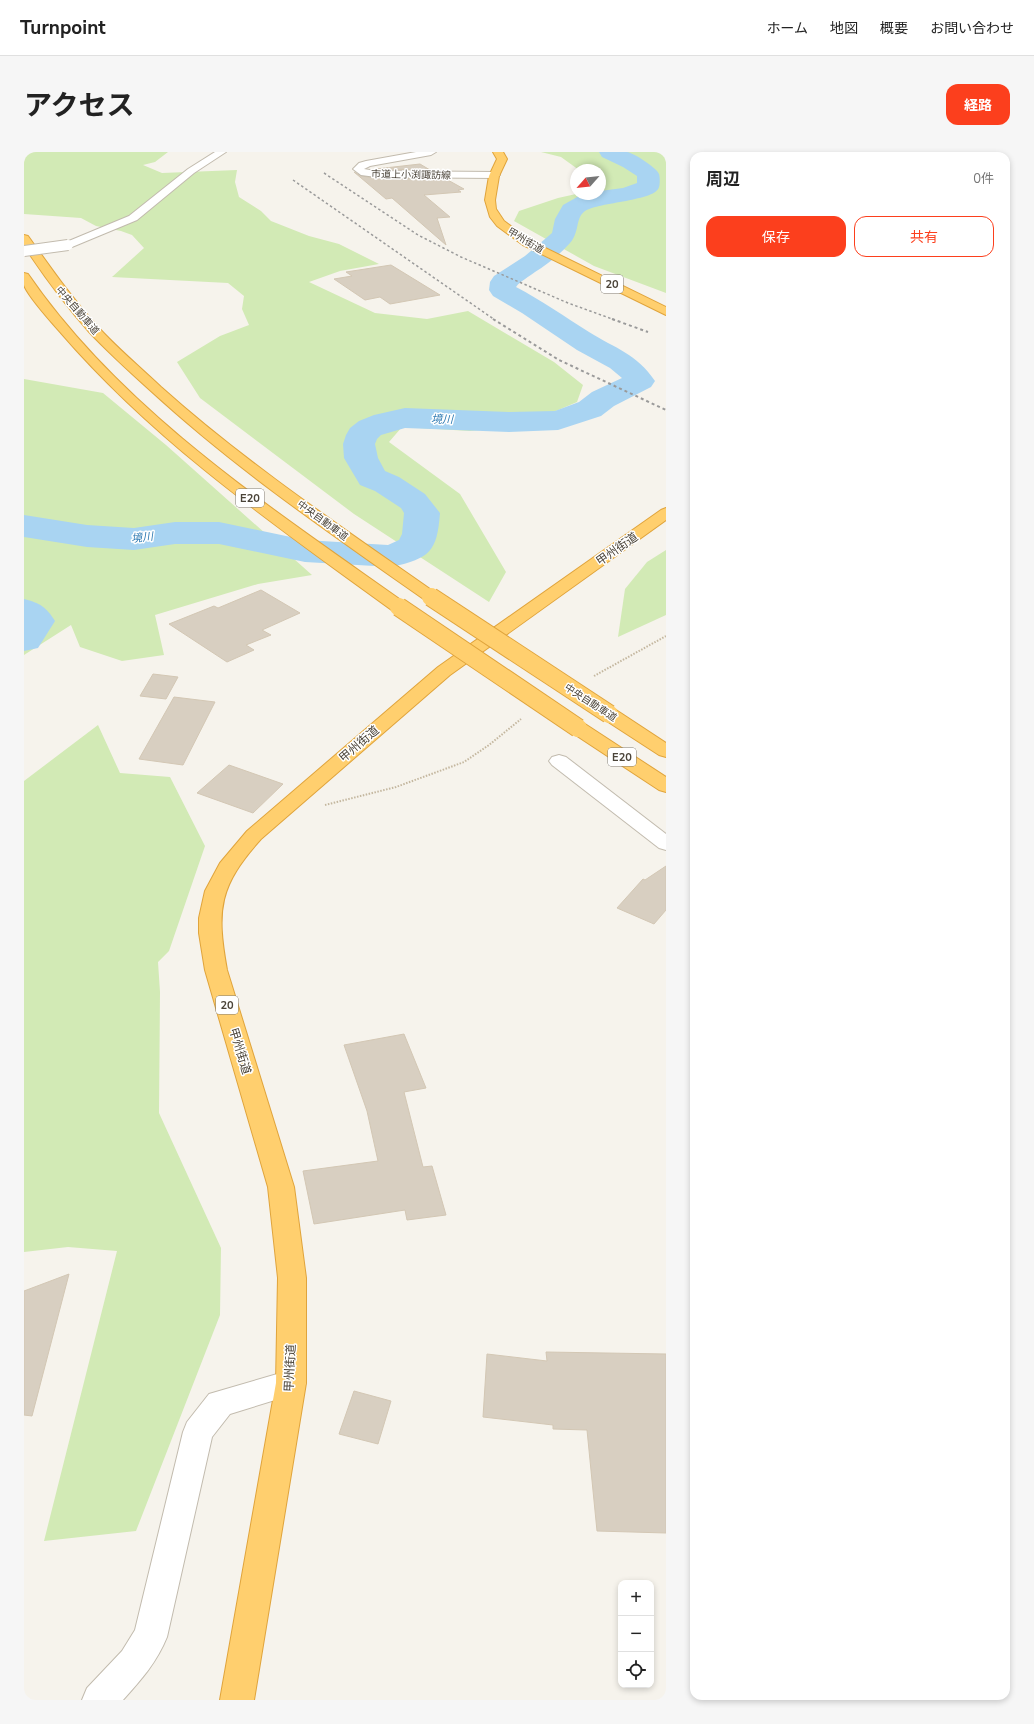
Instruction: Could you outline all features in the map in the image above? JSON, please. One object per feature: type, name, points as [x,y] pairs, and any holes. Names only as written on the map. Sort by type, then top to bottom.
[{"type":"highway","name":"甲州街道","points":[[498,152],[502,159],[495,175],[489,200],[490,209],[502,225],[512,234],[527,243],[666,311]]},
{"type":"highway","name":"中央自動車道","points":[[24,238],[48,275],[88,323],[112,348],[164,397],[238,457],[305,508],[431,597],[666,751]]},
{"type":"highway","name":"中央自動車道","points":[[24,276],[67,332],[110,378],[172,436],[275,517],[399,607],[666,786]]},
{"type":"highway","name":"甲州街道","points":[[237,1700],[291,1383],[292,1278],[281,1187],[216,970],[210,934],[210,909],[220,880],[233,857],[254,835],[444,671],[666,513]]},
{"type":"street","points":[[24,251],[68,244],[133,218],[191,171],[220,152]]},
{"type":"street","name":"市道上小渕諏訪線","points":[[431,152],[369,163],[362,165],[358,169],[364,173],[376,174],[495,175]]},
{"type":"street","points":[[559,761],[666,844]]},
{"type":"street","points":[[99,1700],[134,1663],[150,1637],[198,1432],[220,1403],[291,1383]]},
{"type":"path","points":[[587,680],[633,652],[666,636]]},
{"type":"path","points":[[286,806],[320,806],[403,785],[464,762],[489,745],[522,718]]},
{"type":"green space","points":[[24,152],[168,152],[155,162],[143,165],[162,173],[237,170],[235,182],[239,197],[261,211],[271,221],[309,236],[339,244],[379,264],[340,271],[309,282],[375,313],[427,319],[468,311],[554,362],[583,385],[577,402],[521,426],[470,431],[402,427],[389,442],[460,494],[506,572],[489,602],[354,514],[200,398],[177,362],[220,336],[249,325],[242,309],[244,296],[228,283],[112,277],[144,248],[132,235],[121,231],[96,226],[81,218],[24,214]]},
{"type":"green space","points":[[541,152],[666,152],[666,293],[594,266],[514,221],[519,211],[558,198],[570,195],[570,200],[606,200],[606,164],[571,164],[561,157]]},
{"type":"green space","points":[[24,379],[103,393],[166,445],[312,575],[258,584],[155,615],[164,655],[122,661],[80,647],[71,625],[24,655]]},
{"type":"green space","points":[[666,550],[666,615],[618,637],[625,589],[647,562]]},
{"type":"green space","points":[[98,725],[120,773],[170,777],[205,846],[169,951],[158,962],[160,992],[159,1113],[221,1248],[220,1315],[136,1531],[44,1541],[117,1251],[68,1247],[24,1252],[24,781]]},
{"type":"building","points":[[420,164],[430,170],[376,169]]},
{"type":"building","points":[[354,172],[361,176],[376,178],[446,179],[464,189],[458,190],[461,192],[424,195],[450,217],[437,218],[446,245],[392,198],[386,199]]},
{"type":"building","points":[[391,265],[440,295],[390,304],[380,297],[365,300],[334,279],[352,276],[346,272]]},
{"type":"building","points":[[261,590],[300,613],[262,630],[271,635],[246,645],[254,650],[227,662],[169,624],[214,606],[218,608]]},
{"type":"building","points":[[153,674],[178,677],[166,699],[140,696]]},
{"type":"building","points":[[174,697],[215,702],[183,765],[139,759]]},
{"type":"building","points":[[229,765],[283,784],[253,813],[197,793]]},
{"type":"building","points":[[666,866],[666,910],[654,924],[617,908],[643,879],[645,880]]},
{"type":"building","points":[[404,1034],[426,1088],[404,1092],[423,1167],[432,1166],[446,1215],[407,1220],[405,1210],[314,1224],[303,1171],[378,1161],[367,1111],[344,1045]]},
{"type":"building","points":[[69,1274],[32,1416],[24,1415],[24,1291]]},
{"type":"building","points":[[546,1352],[666,1354],[666,1533],[597,1531],[587,1430],[553,1429],[553,1425],[483,1417],[487,1354],[547,1361]]},
{"type":"building","points":[[354,1391],[391,1401],[378,1444],[339,1434]]},
{"type":"waterway","name":"境川","points":[[24,526],[87,536],[134,539],[175,533],[219,533],[305,551],[392,556],[414,547],[420,534],[422,513],[413,501],[387,484],[372,478],[361,458],[359,444],[362,435],[370,428],[385,422],[405,418],[509,422],[558,420],[590,409],[603,399],[640,381],[635,374],[621,362],[588,344],[532,307],[502,290],[503,282],[549,250],[562,237],[569,214],[577,206],[593,199],[625,194],[648,187],[648,174],[631,162],[610,152]]},
{"type":"waterway","name":"境川","points":[[24,611],[35,621],[24,639]]},
{"type":"railway","points":[[324,173],[418,235],[461,257],[568,303],[615,320]]},
{"type":"railway","points":[[293,180],[495,320]]},
{"type":"railway","points":[[493,319],[559,360],[666,410]]},
{"type":"railway","points":[[612,319],[648,332]]}]
